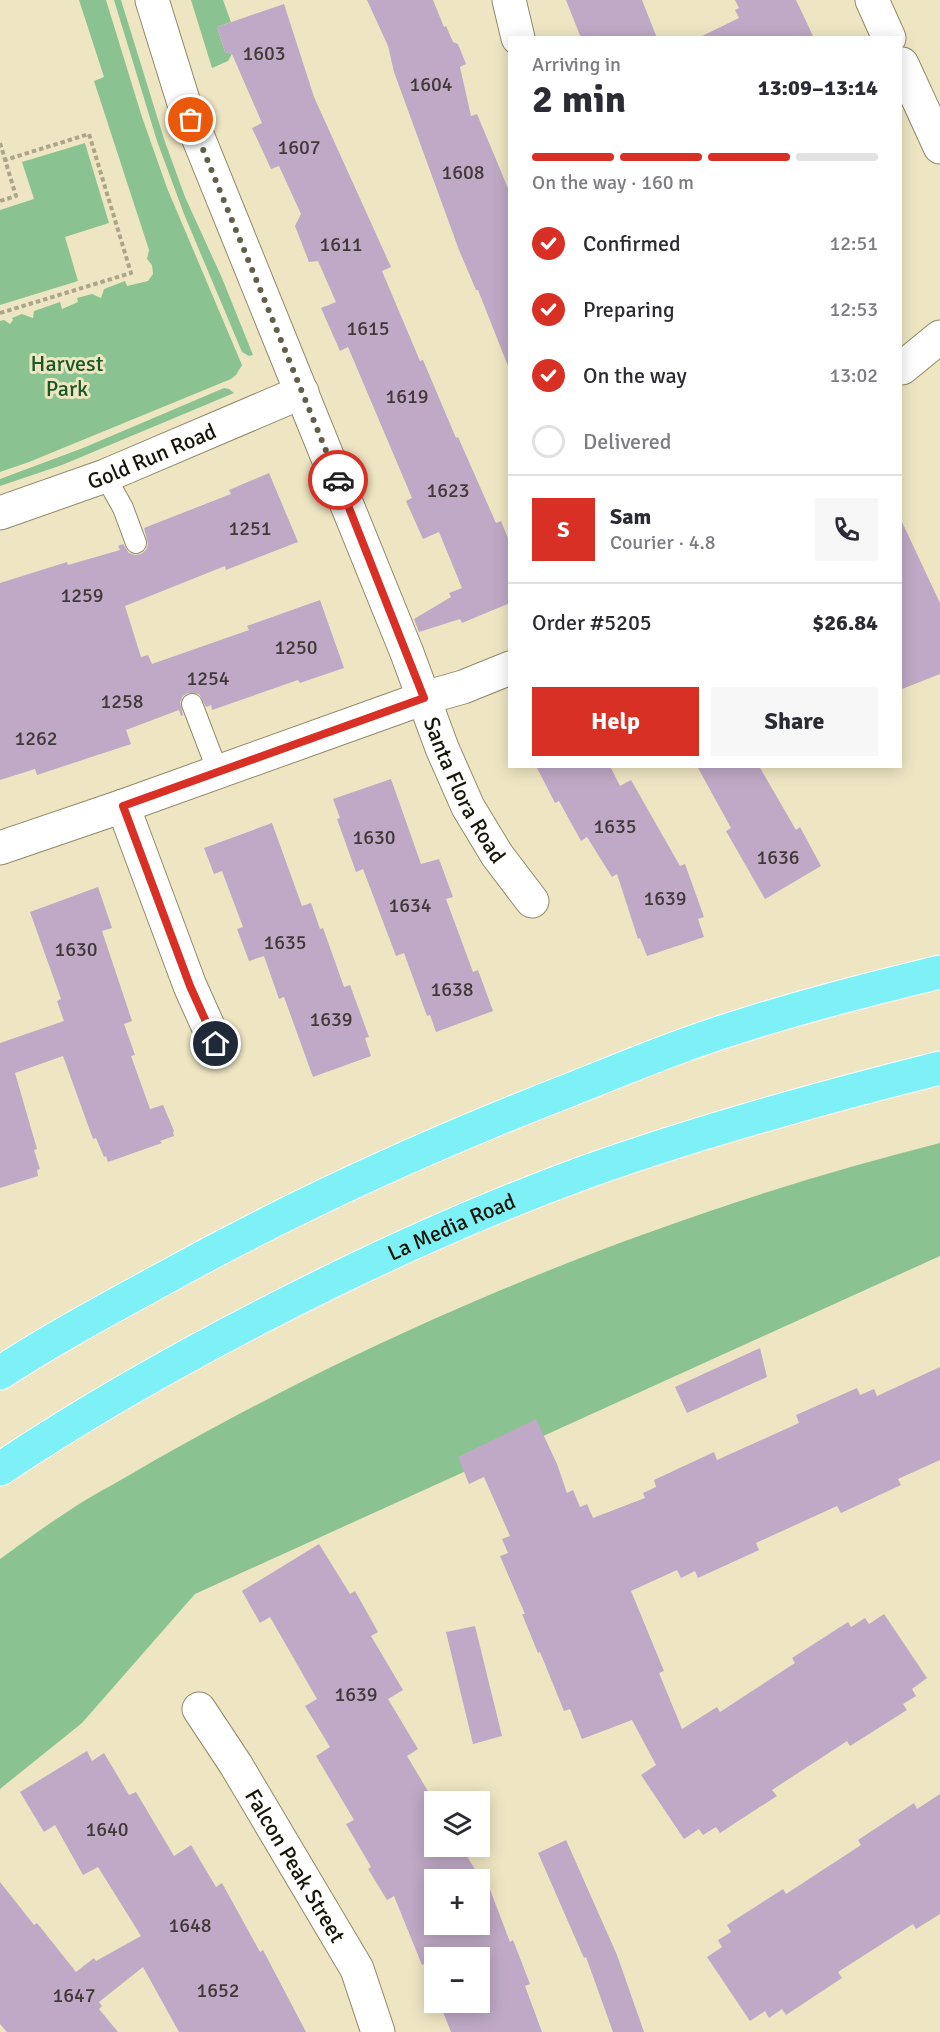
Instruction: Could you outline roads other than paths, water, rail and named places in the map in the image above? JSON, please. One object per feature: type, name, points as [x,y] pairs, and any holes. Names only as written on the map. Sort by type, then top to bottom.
[{"type":"main road","points":[[0,1373],[36,1349],[222,1246],[351,1182],[490,1121],[740,1026],[840,997],[940,972]]},
{"type":"main road","name":"La Media Road","points":[[0,1469],[53,1434],[148,1378],[267,1313],[466,1219],[583,1173],[704,1134],[844,1092],[940,1068]]},
{"type":"street","name":"Santa Flora Road","points":[[152,0],[183,100],[302,392],[442,748],[468,807],[497,855],[532,902]]},
{"type":"street","points":[[509,0],[518,36]]},
{"type":"street","points":[[872,0],[888,36]]},
{"type":"street","points":[[902,64],[940,147]]},
{"type":"street","points":[[902,368],[940,337]]},
{"type":"street","name":"Gold Run Road","points":[[0,513],[105,476],[302,392]]},
{"type":"street","points":[[0,848],[424,698],[463,687],[508,669]]},
{"type":"street","points":[[123,806],[190,986],[216,1044]]},
{"type":"street","name":"Falcon Peak Street","points":[[199,1709],[236,1765],[357,1969],[378,2032]]},
{"type":"lane","points":[[105,476],[123,508],[136,543]]},
{"type":"lane","points":[[192,704],[218,772]]},
{"type":"park label","name":"Harvest Park","points":[[67,376]]}]
